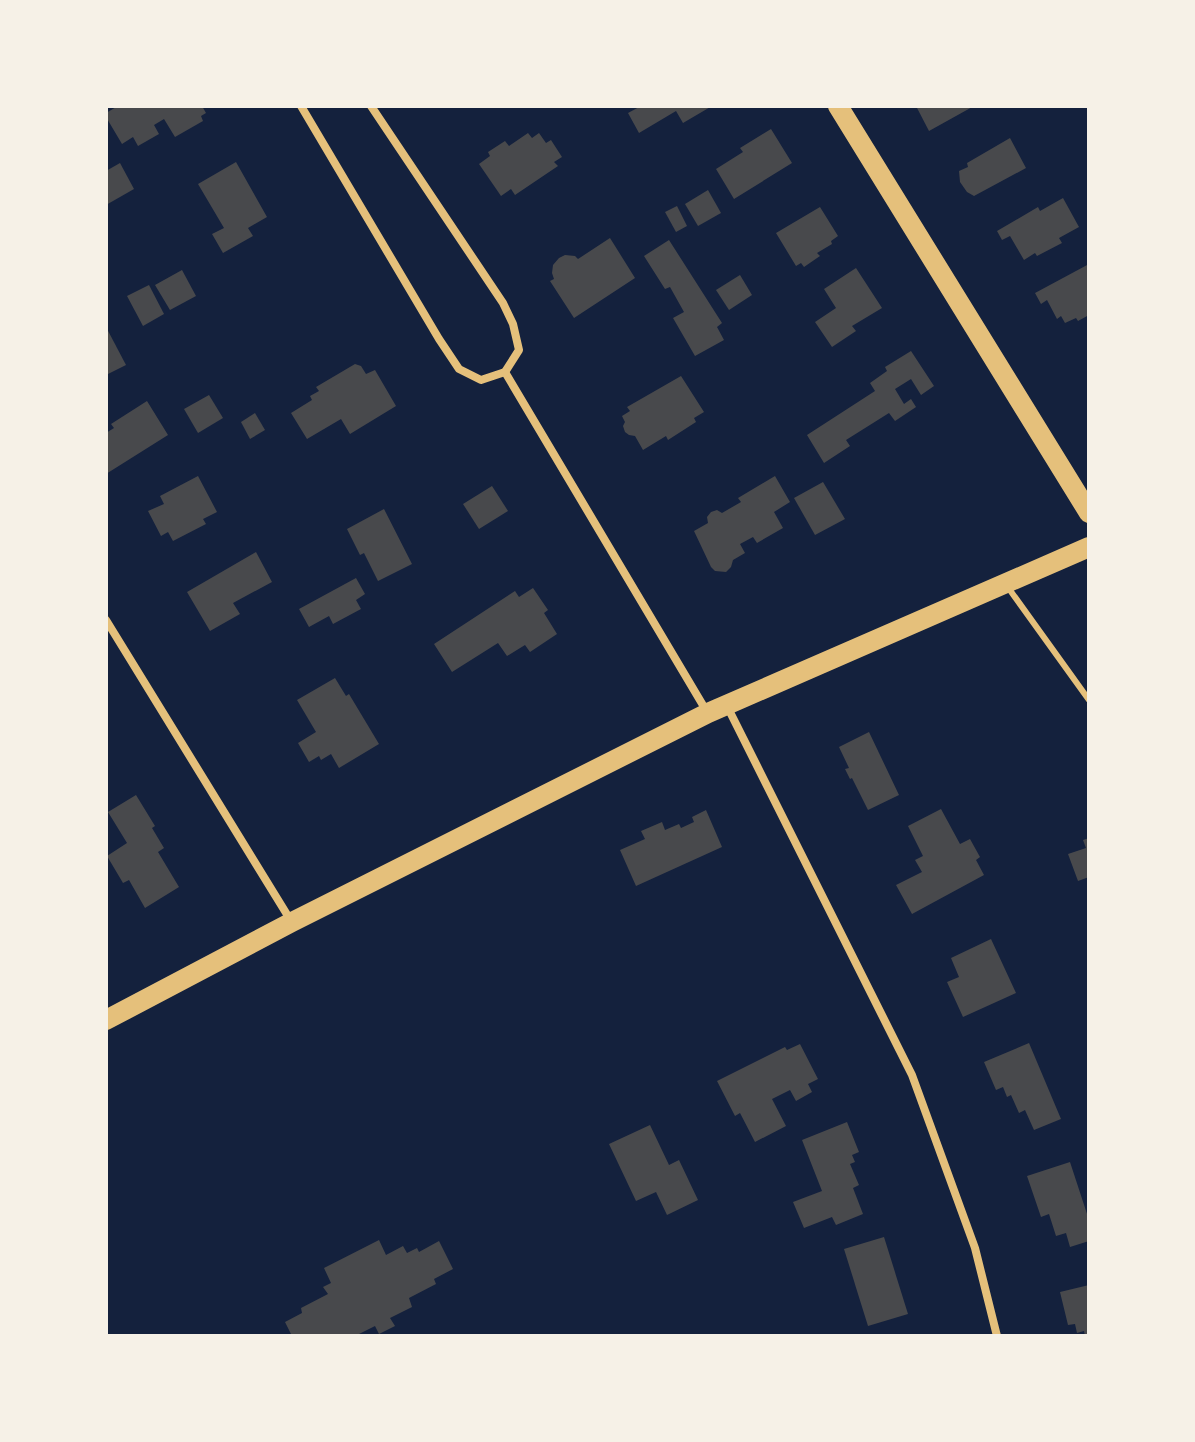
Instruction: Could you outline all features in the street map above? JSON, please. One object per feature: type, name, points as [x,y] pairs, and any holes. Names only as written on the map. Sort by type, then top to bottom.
[{"type":"main road","points":[[838,106],[1089,513]]},
{"type":"main road","points":[[106,1020],[292,922],[717,709],[1089,547]]},
{"type":"street","points":[[301,106],[459,369],[481,380],[505,372],[519,350],[513,324],[503,303],[371,106]]},
{"type":"street","points":[[505,372],[717,709],[912,1075],[975,1248],[997,1336]]},
{"type":"street","points":[[106,620],[292,922]]},
{"type":"lane","points":[[1005,583],[1089,700]]},
{"type":"building","points":[[118,106],[202,106],[206,113],[201,116],[203,121],[175,137],[164,119],[154,125],[159,134],[138,146],[133,137],[122,144],[106,117],[106,113]]},
{"type":"building","points":[[641,106],[712,106],[683,123],[676,111],[639,133],[628,113]]},
{"type":"building","points":[[916,106],[974,106],[929,131]]},
{"type":"building","points":[[771,129],[792,163],[734,199],[716,169],[743,152],[740,148]]},
{"type":"building","points":[[528,133],[532,138],[539,133],[546,143],[551,140],[562,157],[554,162],[558,166],[515,195],[511,189],[501,196],[479,164],[490,156],[488,152],[505,141],[509,146]]},
{"type":"building","points":[[1010,138],[1026,168],[974,196],[967,192],[960,182],[959,171]]},
{"type":"building","points":[[236,162],[267,217],[248,228],[253,236],[223,253],[212,234],[224,228],[198,184]]},
{"type":"building","points":[[120,163],[134,189],[106,205],[106,171]]},
{"type":"building","points":[[708,190],[721,213],[698,226],[685,204]]},
{"type":"building","points":[[1063,198],[1079,227],[1059,238],[1062,243],[1024,260],[1010,236],[1002,240],[997,231],[1038,207],[1040,211]]},
{"type":"building","points":[[677,206],[687,226],[676,232],[665,212]]},
{"type":"building","points":[[820,207],[838,236],[831,241],[832,244],[817,253],[820,256],[804,267],[801,263],[796,266],[776,233]]},
{"type":"building","points":[[610,238],[635,278],[574,318],[550,281],[554,279],[553,265],[565,255],[578,259]]},
{"type":"building","points":[[669,240],[722,323],[717,327],[724,340],[695,356],[673,318],[684,312],[670,287],[665,289],[644,256]]},
{"type":"building","points":[[1089,264],[1089,315],[1065,323],[1061,316],[1057,319],[1047,300],[1041,304],[1035,293]]},
{"type":"building","points":[[856,268],[882,308],[852,326],[856,331],[832,347],[815,322],[836,308],[824,289]]},
{"type":"building","points":[[182,270],[196,296],[170,310],[155,285]]},
{"type":"building","points":[[740,275],[752,295],[729,310],[716,290]]},
{"type":"building","points":[[149,285],[164,314],[143,326],[127,296]]},
{"type":"building","points":[[106,327],[126,365],[106,375]]},
{"type":"building","points":[[911,351],[934,386],[921,395],[911,379],[895,389],[904,404],[911,399],[916,407],[895,421],[889,413],[846,440],[850,446],[824,463],[807,435],[875,391],[870,383],[887,371],[885,367]]},
{"type":"building","points":[[355,364],[361,366],[366,374],[375,370],[396,406],[350,434],[341,419],[307,439],[291,413],[312,400],[310,396],[319,391],[316,387]]},
{"type":"building","points":[[681,376],[704,412],[694,418],[696,422],[668,440],[666,436],[643,450],[635,436],[625,432],[622,416],[630,411],[627,407]]},
{"type":"building","points":[[209,395],[223,418],[198,433],[184,409]]},
{"type":"building","points":[[147,401],[168,435],[106,474],[106,433],[114,428],[111,424]]},
{"type":"building","points":[[255,413],[265,430],[250,439],[241,422]]},
{"type":"building","points":[[198,476],[217,512],[203,519],[206,524],[173,541],[168,532],[161,536],[148,511],[164,504],[160,496]]},
{"type":"building","points":[[775,476],[790,502],[774,512],[783,528],[757,543],[753,537],[740,544],[745,553],[733,560],[726,572],[715,571],[694,531],[708,523],[707,517],[711,512],[717,510],[722,513],[741,502],[738,498]]},
{"type":"building","points":[[823,482],[845,519],[815,535],[794,498]]},
{"type":"building","points":[[492,486],[508,511],[479,529],[463,504]]},
{"type":"building","points":[[384,509],[412,564],[378,581],[347,529]]},
{"type":"building","points":[[256,552],[272,582],[233,603],[240,614],[210,631],[187,592]]},
{"type":"building","points":[[356,578],[365,594],[356,600],[361,609],[333,624],[329,616],[309,627],[299,609]]},
{"type":"building","points":[[533,588],[548,610],[544,613],[557,634],[530,652],[525,645],[507,656],[498,643],[452,672],[434,644],[515,591],[519,597]]},
{"type":"building","points":[[335,678],[346,696],[349,694],[379,744],[339,768],[331,754],[309,762],[298,743],[316,732],[297,700]]},
{"type":"building","points":[[869,732],[899,795],[868,810],[845,769],[849,768],[839,747]]},
{"type":"building","points":[[136,795],[164,848],[158,852],[179,887],[145,908],[129,880],[123,883],[107,856],[127,843],[108,812]]},
{"type":"building","points":[[941,809],[960,844],[970,839],[980,857],[976,860],[984,875],[912,914],[896,885],[922,872],[915,860],[923,856],[908,826]]},
{"type":"building","points":[[706,810],[722,847],[636,886],[620,850],[645,839],[641,831],[662,822],[665,830],[679,824],[681,828],[694,822],[692,817]]},
{"type":"building","points":[[1089,838],[1089,877],[1078,881],[1068,854],[1086,848],[1083,840]]},
{"type":"building","points":[[991,939],[1016,993],[963,1017],[947,982],[959,977],[951,958]]},
{"type":"building","points":[[1029,1043],[1061,1119],[1034,1130],[1025,1110],[1019,1113],[1011,1095],[1007,1097],[1003,1087],[996,1090],[984,1062]]},
{"type":"building","points":[[800,1044],[818,1079],[808,1084],[812,1092],[796,1101],[790,1090],[772,1099],[786,1126],[755,1142],[740,1113],[735,1116],[717,1081],[785,1047],[787,1050]]},
{"type":"building","points":[[847,1122],[859,1152],[852,1155],[855,1162],[850,1164],[859,1185],[853,1188],[863,1214],[836,1225],[832,1217],[804,1228],[793,1202],[822,1191],[802,1140]]},
{"type":"building","points":[[650,1125],[669,1165],[679,1160],[698,1200],[667,1215],[656,1192],[636,1201],[609,1144]]},
{"type":"building","points":[[1070,1162],[1089,1220],[1089,1241],[1070,1247],[1066,1233],[1056,1236],[1049,1214],[1041,1217],[1027,1176]]},
{"type":"building","points":[[884,1237],[908,1314],[868,1326],[844,1249]]},
{"type":"building","points":[[379,1240],[386,1255],[403,1246],[407,1253],[417,1248],[419,1252],[439,1241],[453,1269],[434,1279],[436,1284],[409,1298],[412,1307],[390,1318],[395,1326],[379,1334],[375,1326],[355,1336],[292,1336],[285,1322],[302,1313],[301,1308],[328,1294],[323,1287],[331,1283],[324,1268]]},
{"type":"building","points":[[1089,1285],[1089,1336],[1085,1336],[1084,1331],[1077,1333],[1075,1324],[1068,1325],[1060,1292]]}]
